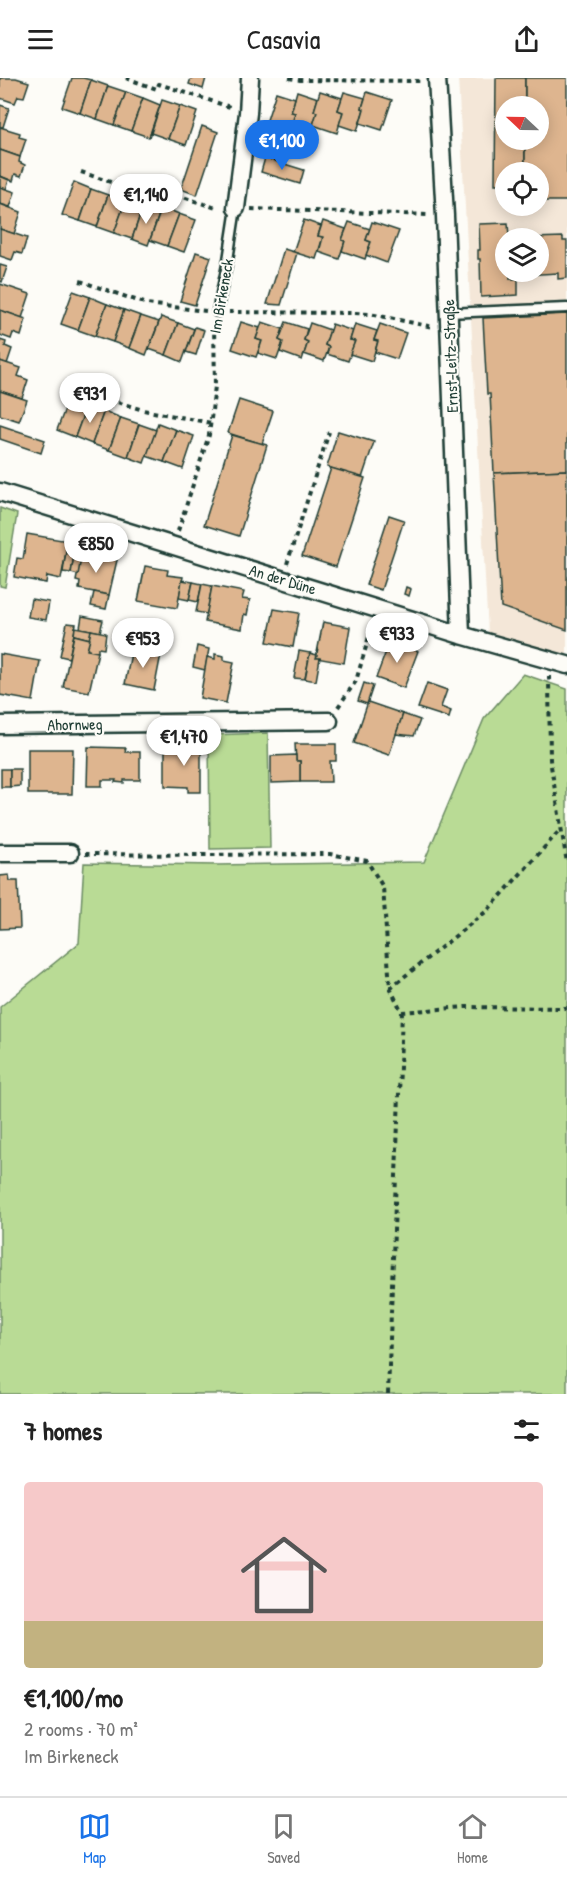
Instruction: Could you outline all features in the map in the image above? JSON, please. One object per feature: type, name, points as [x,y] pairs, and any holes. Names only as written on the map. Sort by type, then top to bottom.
[{"type":"street","name":"Im Birkeneck","points":[[235,211],[248,113],[250,78]]},
{"type":"street","name":"Ernst-Leitz-Straße","points":[[437,80],[445,216],[461,635]]},
{"type":"street","name":"An der Düne","points":[[0,492],[461,635],[567,665]]},
{"type":"street","name":"Ahornweg","points":[[0,725],[329,721]]},
{"type":"street","points":[[0,853],[70,853]]},
{"type":"lane","name":"Im Birkeneck","points":[[217,312],[235,211]]},
{"type":"lane","points":[[448,321],[567,308]]},
{"type":"path","points":[[126,78],[157,89],[159,84],[248,113]]},
{"type":"path","points":[[289,78],[300,80],[437,80]]},
{"type":"path","points":[[81,172],[137,191],[168,192],[235,211],[445,216]]},
{"type":"path","points":[[80,281],[147,304],[217,312],[370,314],[448,321]]},
{"type":"path","name":"Im Birkeneck","points":[[173,545],[206,449],[211,423],[215,386],[213,332],[217,312]]},
{"type":"path","points":[[75,389],[143,410],[211,423]]},
{"type":"path","points":[[282,579],[329,432]]},
{"type":"path","points":[[329,721],[356,681],[378,608]]},
{"type":"path","points":[[549,659],[550,760],[567,863]]},
{"type":"path","points":[[390,988],[488,910],[561,829]]},
{"type":"path","points":[[70,853],[330,854],[367,861],[383,886],[390,988],[402,1012],[388,1394]]},
{"type":"path","points":[[402,1012],[465,1007],[567,1008]]},
{"type":"shaded area","points":[[458,78],[567,78],[567,656],[488,633]]},
{"type":"green space","points":[[0,508],[17,514],[5,587],[0,586]]},
{"type":"green space","points":[[523,674],[567,689],[567,1394],[0,1394],[0,1007],[79,943],[84,863],[217,865],[424,862],[484,719]]},
{"type":"green space","points":[[268,733],[270,848],[210,849],[209,735]]},
{"type":"building","points":[[0,78],[16,78],[29,82],[24,97],[18,96],[15,103],[0,98]]},
{"type":"building","points":[[72,78],[91,80],[80,113],[62,107]]},
{"type":"building","points":[[191,78],[206,78],[203,89],[189,84]]},
{"type":"building","points":[[496,78],[525,78],[525,96],[496,96]]},
{"type":"building","points":[[525,78],[567,78],[567,201],[549,201],[549,162],[525,162],[525,150],[549,150],[549,96],[525,96]]},
{"type":"building","points":[[91,80],[108,86],[97,119],[80,113]]},
{"type":"building","points":[[108,86],[126,92],[114,125],[97,119]]},
{"type":"building","points":[[297,91],[318,98],[312,130],[292,124],[295,113],[291,112]]},
{"type":"building","points":[[320,91],[342,98],[338,110],[343,112],[337,133],[313,125],[317,112],[314,111]]},
{"type":"building","points":[[126,92],[143,98],[131,131],[114,125]]},
{"type":"building","points":[[276,92],[295,98],[291,112],[295,113],[290,130],[266,123]]},
{"type":"building","points":[[344,92],[365,98],[357,131],[339,125],[343,112],[338,110]]},
{"type":"building","points":[[367,92],[392,100],[382,130],[360,123]]},
{"type":"building","points":[[143,98],[160,105],[149,137],[131,131]]},
{"type":"building","points":[[162,100],[180,106],[168,139],[151,133]]},
{"type":"building","points":[[0,105],[9,108],[3,127],[0,127]]},
{"type":"building","points":[[180,106],[197,112],[186,145],[168,139]]},
{"type":"building","points":[[202,126],[218,132],[197,195],[181,189]]},
{"type":"building","points":[[0,127],[20,133],[19,137],[26,139],[20,157],[0,150]]},
{"type":"building","points":[[0,150],[20,157],[19,162],[25,165],[21,176],[15,174],[13,181],[0,176]]},
{"type":"building","points":[[495,150],[525,150],[525,162],[495,162]]},
{"type":"building","points":[[265,158],[304,170],[300,184],[261,172]]},
{"type":"building","points":[[0,176],[9,180],[6,189],[0,187]]},
{"type":"building","points":[[74,182],[91,189],[80,221],[62,215]]},
{"type":"building","points":[[0,187],[15,192],[10,207],[0,204]]},
{"type":"building","points":[[91,189],[108,195],[97,227],[80,221]]},
{"type":"building","points":[[108,195],[126,200],[114,233],[97,227]]},
{"type":"building","points":[[126,200],[143,206],[132,239],[114,233]]},
{"type":"building","points":[[0,204],[21,212],[14,234],[0,229]]},
{"type":"building","points":[[143,206],[160,212],[148,245],[132,239]]},
{"type":"building","points":[[162,207],[179,214],[167,246],[150,240]]},
{"type":"building","points":[[179,214],[196,220],[184,252],[167,246]]},
{"type":"building","points":[[304,220],[321,226],[318,236],[323,237],[316,259],[293,252]]},
{"type":"building","points":[[323,221],[346,229],[339,259],[319,252],[323,237],[318,236]]},
{"type":"building","points":[[349,222],[370,229],[366,240],[371,242],[365,259],[342,251],[345,241],[342,240]]},
{"type":"building","points":[[372,222],[399,231],[387,263],[366,255],[371,242],[366,240]]},
{"type":"building","points":[[508,223],[508,228],[495,228],[495,282],[518,282],[518,295],[481,297],[480,259],[478,259],[479,224]]},
{"type":"building","points":[[0,229],[27,238],[22,254],[15,252],[12,260],[0,256]]},
{"type":"building","points":[[549,237],[563,237],[563,241],[567,241],[567,278],[558,279],[558,273],[549,274]]},
{"type":"building","points":[[284,249],[297,253],[281,305],[267,304]]},
{"type":"building","points":[[196,252],[211,257],[195,305],[180,301]]},
{"type":"building","points":[[0,265],[7,267],[2,282],[0,281]]},
{"type":"building","points":[[0,284],[30,294],[22,318],[0,310]]},
{"type":"building","points":[[73,291],[90,297],[78,330],[61,324]]},
{"type":"building","points":[[90,297],[107,304],[95,336],[78,330]]},
{"type":"building","points":[[107,304],[124,310],[113,342],[95,336]]},
{"type":"building","points":[[0,310],[26,319],[21,336],[13,333],[11,339],[0,335]]},
{"type":"building","points":[[124,310],[141,316],[129,348],[113,342]]},
{"type":"building","points":[[567,314],[567,470],[494,473],[483,318]]},
{"type":"building","points":[[141,316],[159,322],[146,355],[129,348]]},
{"type":"building","points":[[161,317],[178,323],[166,355],[149,349]]},
{"type":"building","points":[[241,322],[260,328],[256,339],[262,341],[256,357],[232,349]]},
{"type":"building","points":[[262,322],[283,329],[279,340],[283,342],[277,359],[258,353],[262,341],[256,339]]},
{"type":"building","points":[[286,322],[307,329],[304,340],[308,342],[302,360],[280,352],[283,342],[279,340]]},
{"type":"building","points":[[178,323],[194,329],[182,362],[166,355]]},
{"type":"building","points":[[310,323],[330,330],[325,345],[329,347],[324,361],[304,354],[308,342],[304,340]]},
{"type":"building","points":[[332,324],[353,331],[350,340],[355,341],[348,361],[327,354],[329,347],[325,345]]},
{"type":"building","points":[[355,324],[377,331],[374,340],[378,341],[372,361],[350,354],[355,341],[350,340]]},
{"type":"building","points":[[380,324],[406,333],[397,359],[375,352],[378,341],[374,340]]},
{"type":"building","points":[[195,327],[204,330],[196,355],[186,352]]},
{"type":"building","points":[[0,340],[6,342],[5,346],[12,349],[7,364],[0,361]]},
{"type":"building","points":[[0,361],[21,368],[18,376],[28,380],[22,398],[0,391]]},
{"type":"building","points":[[0,391],[27,400],[19,421],[0,415]]},
{"type":"building","points":[[69,398],[87,405],[75,437],[57,430]]},
{"type":"building","points":[[239,400],[273,411],[262,444],[228,433]]},
{"type":"building","points":[[87,405],[104,411],[92,444],[75,437]]},
{"type":"building","points":[[104,411],[121,418],[109,450],[92,444]]},
{"type":"building","points":[[121,418],[139,424],[128,457],[109,450]]},
{"type":"building","points":[[158,423],[176,430],[164,462],[146,456]]},
{"type":"building","points":[[139,424],[156,430],[144,463],[128,457]]},
{"type":"building","points":[[0,425],[45,440],[41,453],[0,439]]},
{"type":"building","points":[[176,430],[194,436],[183,469],[164,462]]},
{"type":"building","points":[[338,431],[374,442],[362,478],[327,467]]},
{"type":"building","points":[[232,435],[267,445],[239,536],[204,525]]},
{"type":"building","points":[[331,468],[365,478],[336,567],[302,556]]},
{"type":"building","points":[[567,470],[567,630],[501,607],[494,473]]},
{"type":"building","points":[[389,515],[404,520],[381,590],[366,585]]},
{"type":"building","points":[[27,534],[68,541],[61,579],[47,576],[46,583],[14,577],[17,558],[23,559]]},
{"type":"building","points":[[67,545],[76,546],[71,573],[63,572]]},
{"type":"building","points":[[86,553],[117,560],[109,595],[79,589],[80,582],[76,581],[80,561],[85,562]]},
{"type":"building","points":[[74,556],[81,558],[78,575],[71,573]]},
{"type":"building","points":[[145,566],[168,570],[167,575],[183,577],[177,608],[138,601]]},
{"type":"building","points":[[182,580],[193,582],[189,600],[179,598]]},
{"type":"building","points":[[193,582],[202,584],[198,602],[189,600]]},
{"type":"building","points":[[202,584],[212,586],[207,614],[196,612]]},
{"type":"building","points":[[212,586],[244,592],[242,599],[250,600],[247,615],[244,614],[242,629],[205,622]]},
{"type":"building","points":[[406,587],[411,589],[409,596],[404,594]]},
{"type":"building","points":[[94,592],[109,595],[106,609],[91,606]]},
{"type":"building","points":[[31,599],[49,602],[46,620],[28,617]]},
{"type":"building","points":[[274,609],[299,613],[293,647],[267,642]]},
{"type":"building","points":[[82,616],[103,620],[100,632],[80,628]]},
{"type":"building","points":[[323,622],[350,627],[344,663],[316,658]]},
{"type":"building","points":[[67,623],[76,624],[69,658],[60,656]]},
{"type":"building","points":[[75,627],[91,630],[90,639],[74,635]]},
{"type":"building","points":[[91,630],[106,633],[104,649],[98,648],[98,652],[87,650]]},
{"type":"building","points":[[74,635],[90,639],[87,650],[98,652],[89,692],[63,687]]},
{"type":"building","points":[[390,641],[418,651],[404,688],[376,678]]},
{"type":"building","points":[[197,646],[209,649],[205,670],[193,667]]},
{"type":"building","points":[[132,648],[161,654],[154,690],[125,684]]},
{"type":"building","points":[[299,651],[310,653],[305,679],[294,678]]},
{"type":"building","points":[[310,653],[320,658],[316,681],[305,679]]},
{"type":"building","points":[[0,654],[40,661],[33,701],[0,695]]},
{"type":"building","points":[[215,654],[224,656],[224,660],[234,662],[226,703],[200,698],[207,657],[215,659]]},
{"type":"building","points":[[364,683],[373,686],[367,704],[358,701]]},
{"type":"building","points":[[427,683],[447,690],[441,707],[451,711],[449,718],[418,708]]},
{"type":"building","points":[[368,702],[403,714],[389,755],[354,743]]},
{"type":"building","points":[[403,714],[420,720],[414,736],[396,734]]},
{"type":"building","points":[[183,742],[190,743],[190,747],[201,748],[201,792],[188,792],[188,787],[165,786],[165,747],[183,747]]},
{"type":"building","points":[[295,744],[336,744],[336,761],[330,761],[331,782],[300,782],[300,761],[296,761]]},
{"type":"building","points":[[88,747],[126,748],[125,752],[140,752],[140,780],[124,780],[124,783],[115,782],[116,780],[102,780],[102,786],[87,786]]},
{"type":"building","points":[[28,749],[73,749],[72,794],[28,794]]},
{"type":"building","points":[[296,755],[296,761],[300,761],[300,782],[271,783],[271,756]]},
{"type":"building","points":[[1,769],[10,769],[10,787],[1,787]]},
{"type":"building","points":[[10,769],[20,769],[20,786],[10,787]]},
{"type":"building","points":[[9,875],[10,881],[18,881],[20,928],[0,929],[0,876]]}]
